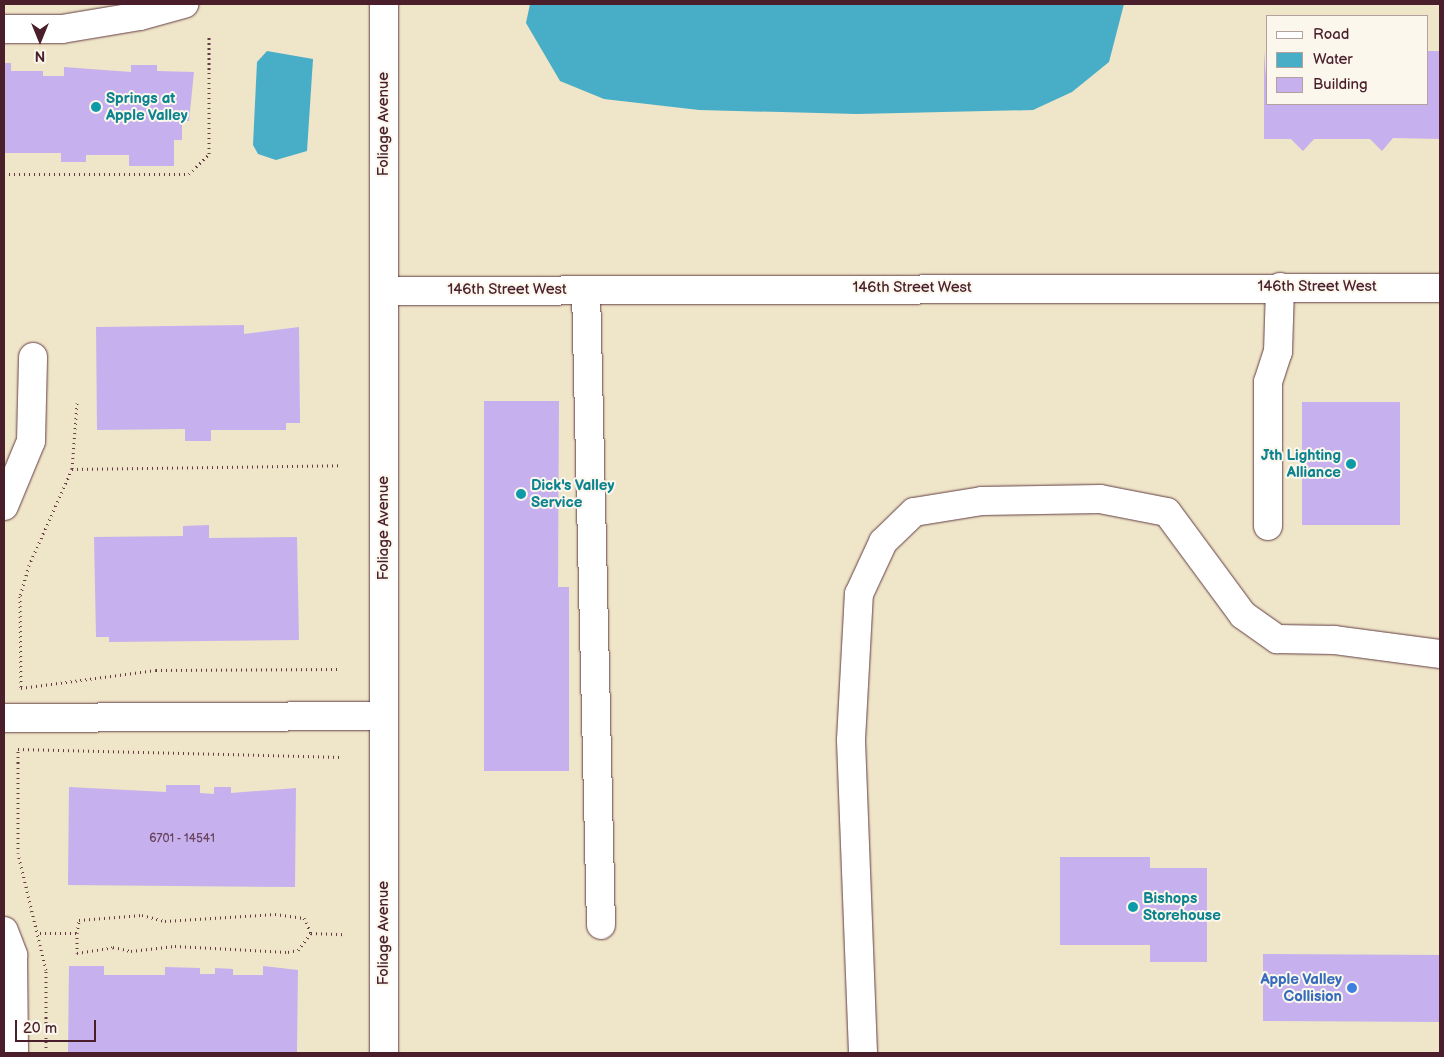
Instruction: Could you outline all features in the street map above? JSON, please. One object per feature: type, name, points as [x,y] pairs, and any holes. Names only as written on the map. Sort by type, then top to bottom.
[{"type":"street","points":[[4,29],[82,14],[184,4]]},
{"type":"street","name":"Foliage Avenue","points":[[384,4],[384,1053]]},
{"type":"street","points":[[1268,526],[1268,382],[1278,352],[1280,287]]},
{"type":"street","name":"146th Street West","points":[[384,291],[1440,288]]},
{"type":"street","points":[[586,290],[601,925]]},
{"type":"street","points":[[4,506],[31,441],[33,357]]},
{"type":"street","points":[[863,1053],[851,740],[860,594],[883,542],[914,512],[982,501],[1100,500],[1167,512],[1243,615],[1277,639],[1334,640],[1440,654]]},
{"type":"street","points":[[4,718],[384,716]]},
{"type":"street","points":[[4,931],[13,955],[14,1053]]},
{"type":"path","points":[[4,174],[189,174],[209,154],[209,37]]},
{"type":"path","points":[[77,403],[72,469],[29,565],[20,596],[21,688],[156,670],[339,669]]},
{"type":"path","points":[[72,469],[342,465]]},
{"type":"path","points":[[46,1053],[46,970],[40,933],[18,853],[18,748],[342,757]]},
{"type":"path","points":[[217,914],[241,918],[285,914],[304,918],[310,933],[298,950],[288,952],[242,948],[225,952],[175,946],[131,951],[113,947],[77,953],[78,920],[115,916],[165,921],[217,914]]},
{"type":"path","points":[[40,933],[77,933]]},
{"type":"path","points":[[310,933],[344,934]]},
{"type":"water","points":[[530,4],[1124,4],[1109,62],[1072,92],[1033,110],[857,114],[699,110],[604,99],[560,81],[526,23]]},
{"type":"water","points":[[267,51],[313,59],[307,151],[276,160],[258,154],[253,145],[257,62]]},
{"type":"building","points":[[1264,51],[1266,105],[1429,105],[1429,51],[1440,51],[1440,139],[1393,138],[1382,151],[1370,139],[1314,139],[1303,151],[1291,139],[1264,139]]},
{"type":"building","name":"Springs at Apple Valley","points":[[4,63],[11,63],[11,71],[43,71],[43,76],[64,76],[64,67],[131,72],[131,65],[157,65],[157,71],[194,72],[189,121],[182,121],[182,140],[174,140],[174,166],[129,166],[129,155],[86,155],[86,162],[61,162],[61,153],[4,153]]},
{"type":"building","points":[[244,325],[244,334],[299,327],[300,423],[286,423],[286,430],[211,430],[211,441],[185,441],[185,429],[97,430],[96,327]]},
{"type":"building","name":"Dick's Valley Service","points":[[484,401],[559,401],[558,587],[569,587],[569,771],[484,771]]},
{"type":"building","name":"Jth Lighting Alliance","points":[[1302,402],[1400,402],[1400,525],[1302,525]]},
{"type":"building","points":[[209,525],[209,538],[297,537],[299,640],[109,642],[109,637],[96,637],[94,537],[183,536],[183,526]]},
{"type":"building","points":[[166,785],[200,785],[200,793],[214,794],[214,787],[231,787],[231,793],[296,788],[295,887],[68,885],[69,787],[166,792]]},
{"type":"building","name":"Bishops Storehouse","points":[[1060,857],[1150,857],[1150,868],[1207,868],[1207,962],[1150,962],[1150,945],[1060,945]]},
{"type":"building","name":"Apple Valley Collision","points":[[1263,954],[1440,955],[1440,1022],[1263,1021]]},
{"type":"building","points":[[69,966],[104,966],[104,975],[165,975],[165,967],[200,968],[200,974],[215,974],[215,968],[233,969],[233,975],[263,975],[263,966],[298,970],[297,1053],[68,1053]]},
{"type":"place","name":"Springs at Apple Valley","points":[[96,107]]},
{"type":"place","name":"Jth Lighting Alliance","points":[[1351,464]]},
{"type":"place","name":"Dick's Valley Service","points":[[521,494]]},
{"type":"place","name":"Bishops Storehouse","points":[[1133,907]]},
{"type":"place","name":"Apple Valley Collision","points":[[1352,988]]}]
